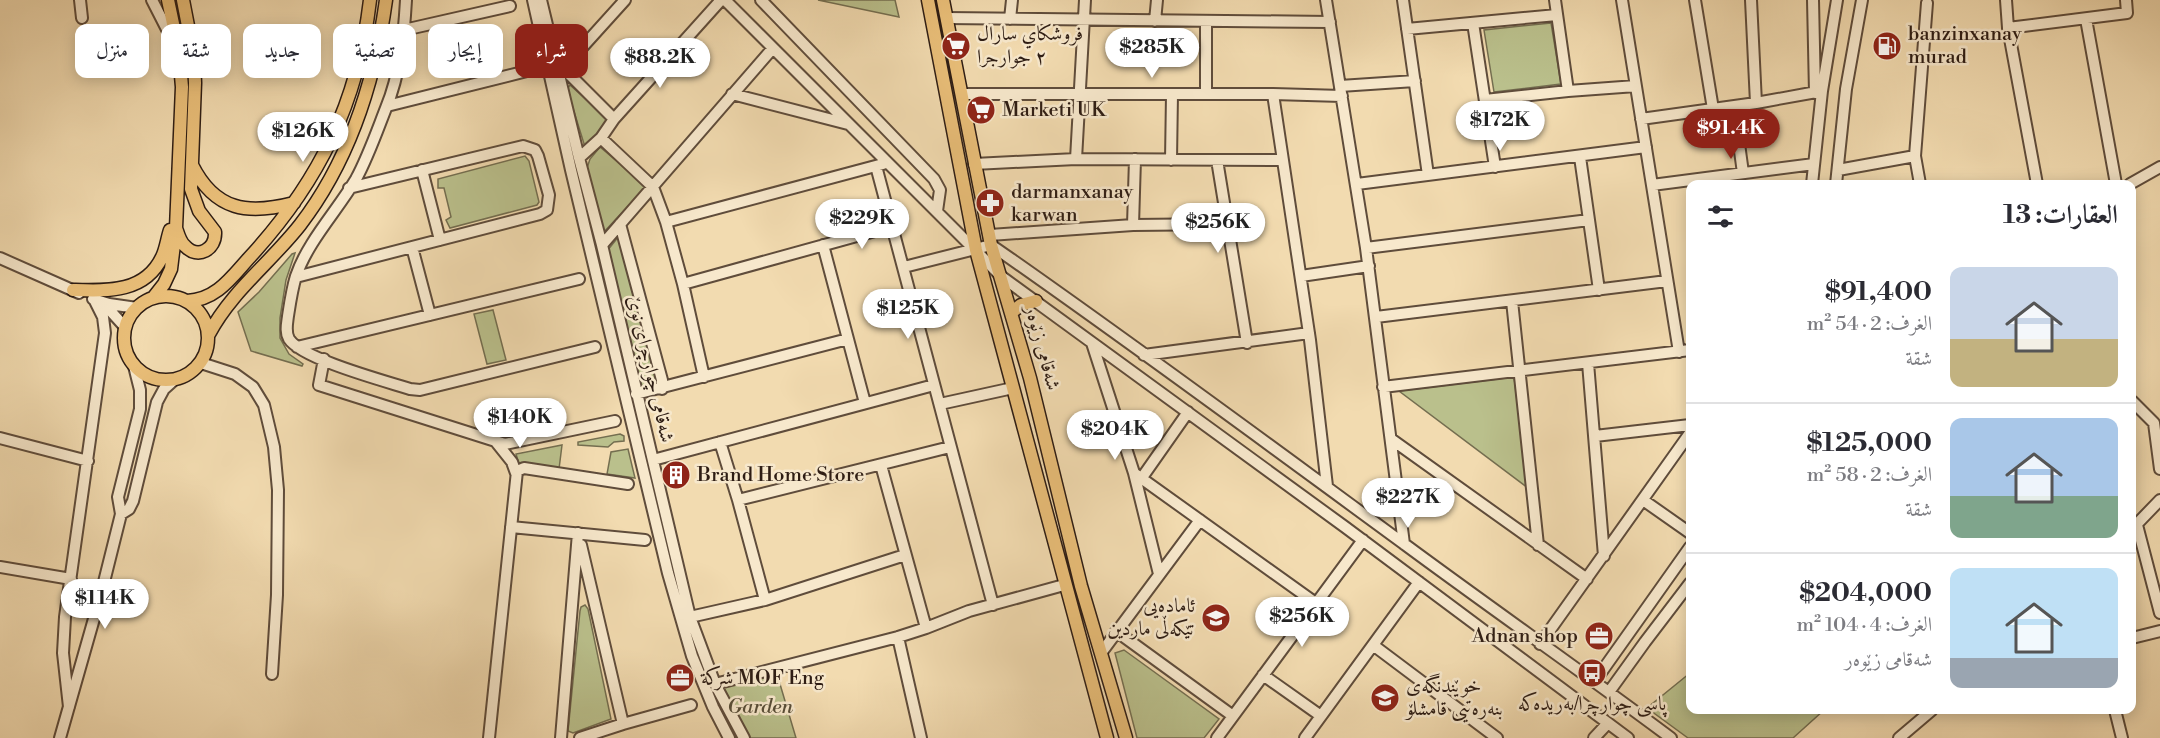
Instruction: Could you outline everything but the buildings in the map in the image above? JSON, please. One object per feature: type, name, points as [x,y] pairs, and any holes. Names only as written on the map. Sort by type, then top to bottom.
[{"type":"main road","points":[[168,0],[173,24]]},
{"type":"main road","points":[[176,223],[182,243],[192,251],[203,252],[214,242],[215,232],[199,211],[193,197],[191,163],[194,57],[183,0]]},
{"type":"main road","points":[[153,298],[170,296],[187,301],[201,299],[220,289],[256,250],[294,203],[321,162],[346,104],[363,46],[370,0]]},
{"type":"main road","points":[[209,334],[228,304],[300,224],[334,170],[361,111],[371,80],[386,0]]},
{"type":"main road","name":"شەقامی زێوەر","points":[[928,0],[976,250],[1064,585],[1107,738]]},
{"type":"main road","name":"شەقامی زێوەر","points":[[945,7],[974,164],[991,240],[1030,378],[1081,586],[1126,738]]},
{"type":"main road","points":[[181,78],[176,223],[171,269],[164,284],[153,298],[137,308],[126,327],[125,348],[134,366],[152,378],[174,380],[184,376],[201,363],[209,334],[202,315],[187,301]]},
{"type":"main road","points":[[191,163],[200,181],[214,195],[231,206],[250,210],[270,210],[294,203]]},
{"type":"main road","points":[[73,290],[116,290],[130,286],[144,278],[162,258],[170,229],[176,223]]},
{"type":"main road","points":[[1012,312],[1021,305],[1035,302]]},
{"type":"street","points":[[78,0],[82,18]]},
{"type":"street","points":[[152,0],[164,24]]},
{"type":"street","points":[[404,24],[406,0]]},
{"type":"street","name":"شەقامی چوارچرای نوێ","points":[[533,0],[668,573],[692,656],[713,707],[729,738]]},
{"type":"street","name":"شەقامی چوارچرای نوێ","points":[[541,0],[548,24]]},
{"type":"street","points":[[588,41],[625,0]]},
{"type":"street","points":[[579,158],[601,138],[614,119],[723,0],[1002,277],[1364,540],[1501,642],[1613,730],[1628,738]]},
{"type":"street","points":[[761,0],[934,179],[940,190],[937,211]]},
{"type":"street","points":[[1010,19],[1012,0]]},
{"type":"street","points":[[1076,159],[1085,0]]},
{"type":"street","points":[[1155,21],[1157,0]]},
{"type":"street","points":[[1326,0],[1369,266],[1404,544]]},
{"type":"street","points":[[1403,0],[1428,175]]},
{"type":"street","points":[[1555,0],[1568,91]]},
{"type":"street","points":[[1622,0],[1679,352]]},
{"type":"street","points":[[1695,0],[1713,110]]},
{"type":"street","points":[[1751,0],[1756,104]]},
{"type":"street","points":[[1812,180],[1818,92],[1813,0]]},
{"type":"street","points":[[1818,92],[1837,0]]},
{"type":"street","points":[[1837,180],[1846,88],[1862,0]]},
{"type":"street","points":[[2006,0],[2008,28],[2036,180]]},
{"type":"street","points":[[2008,28],[2127,14],[2126,0]]},
{"type":"street","points":[[1919,180],[1915,156],[1927,3]]},
{"type":"street","points":[[416,27],[510,6]]},
{"type":"street","points":[[945,7],[1010,19],[1330,22]]},
{"type":"street","points":[[1407,29],[1557,15]]},
{"type":"street","points":[[2086,19],[2115,180]]},
{"type":"street","points":[[1206,22],[1206,94]]},
{"type":"street","points":[[1473,23],[1495,167]]},
{"type":"street","points":[[602,245],[773,48]]},
{"type":"street","points":[[387,106],[515,74]]},
{"type":"street","points":[[395,78],[387,106],[356,178],[308,252],[296,278],[290,297],[287,329],[289,338],[297,347],[324,360],[410,389],[420,390],[595,347]]},
{"type":"street","name":"شەقامی چوارچرای نوێ","points":[[562,78],[579,158],[602,245],[690,617],[715,684],[744,738]]},
{"type":"street","points":[[569,78],[614,119]]},
{"type":"street","points":[[961,94],[1273,94],[1341,91],[1414,81]]},
{"type":"street","points":[[1485,100],[1636,86]]},
{"type":"street","points":[[1641,119],[1756,104],[1818,92]]},
{"type":"street","points":[[732,94],[849,124]]},
{"type":"street","points":[[1171,160],[1172,94]]},
{"type":"street","points":[[1273,94],[1309,333],[1327,486]]},
{"type":"street","points":[[1734,107],[1743,173]]},
{"type":"street","points":[[601,138],[654,187],[683,284],[704,377]]},
{"type":"street","points":[[296,278],[544,213],[549,195],[538,156],[535,150],[526,147],[517,147],[349,188]]},
{"type":"street","points":[[1357,184],[1646,147]]},
{"type":"street","points":[[1838,170],[1915,156]]},
{"type":"street","points":[[1580,157],[1599,290]]},
{"type":"street","points":[[974,164],[1076,159],[1283,160]]},
{"type":"street","points":[[1133,225],[1135,159]]},
{"type":"street","points":[[1217,160],[1247,343]]},
{"type":"street","points":[[666,222],[889,163]]},
{"type":"street","points":[[1729,180],[1743,173],[1814,164]]},
{"type":"street","points":[[876,166],[993,605]]},
{"type":"street","points":[[2136,181],[2160,167]]},
{"type":"street","points":[[422,170],[440,240]]},
{"type":"street","points":[[1652,185],[1686,183]]},
{"type":"street","points":[[1366,248],[1589,220]]},
{"type":"street","points":[[620,224],[662,380],[662,388]]},
{"type":"street","points":[[904,267],[976,250],[991,240],[1133,225],[1227,224]]},
{"type":"street","points":[[683,284],[893,226]]},
{"type":"street","points":[[991,240],[1144,355],[1671,738]]},
{"type":"street","points":[[823,245],[866,403]]},
{"type":"street","points":[[412,247],[430,315]]},
{"type":"street","points":[[0,258],[97,300],[137,308]]},
{"type":"street","points":[[1301,276],[1369,266]]},
{"type":"street","points":[[297,347],[579,279]]},
{"type":"street","points":[[1376,317],[1667,281]]},
{"type":"street","points":[[1051,313],[1063,295]]},
{"type":"street","points":[[97,300],[114,313],[126,327]]},
{"type":"street","points":[[69,707],[63,653],[65,616],[105,333],[103,317],[97,300]]},
{"type":"street","points":[[1512,301],[1538,545]]},
{"type":"street","points":[[1144,355],[1309,333]]},
{"type":"street","points":[[636,394],[848,339]]},
{"type":"street","points":[[1092,342],[1138,476],[1159,574]]},
{"type":"street","points":[[1383,387],[1686,351]]},
{"type":"street","points":[[324,360],[319,385],[505,444],[615,421]]},
{"type":"street","points":[[201,363],[235,374],[252,387],[264,405],[274,447],[278,490],[272,674]]},
{"type":"street","points":[[1588,363],[1604,556]]},
{"type":"street","points":[[60,738],[122,514],[118,497],[140,409],[140,390],[134,366]]},
{"type":"street","points":[[122,514],[129,509],[133,501],[157,402],[164,389],[174,380]]},
{"type":"street","points":[[653,460],[934,385]]},
{"type":"street","points":[[940,404],[1013,388]]},
{"type":"street","points":[[2136,405],[2154,423],[2160,469]]},
{"type":"street","points":[[1138,476],[1188,412]]},
{"type":"street","points":[[1595,436],[1686,425]]},
{"type":"street","points":[[0,438],[88,461]]},
{"type":"street","points":[[1391,439],[1587,579]]},
{"type":"street","points":[[1540,644],[1686,439]]},
{"type":"street","points":[[489,738],[516,473],[512,462],[496,442]]},
{"type":"street","points":[[720,442],[765,600]]},
{"type":"street","points":[[738,500],[950,447]]},
{"type":"street","points":[[881,465],[926,628]]},
{"type":"street","points":[[516,473],[524,468],[628,484]]},
{"type":"street","points":[[1138,476],[1317,604]]},
{"type":"street","points":[[1644,500],[1686,531]]},
{"type":"street","points":[[2136,525],[2160,500]]},
{"type":"street","points":[[1101,652],[1200,520]]},
{"type":"street","points":[[511,527],[645,540]]},
{"type":"street","points":[[578,533],[623,724]]},
{"type":"street","points":[[561,738],[578,533]]},
{"type":"street","points":[[2136,534],[2160,613]]},
{"type":"street","points":[[1217,738],[1364,540]]},
{"type":"street","points":[[1595,681],[1686,553]]},
{"type":"street","points":[[690,617],[765,600],[905,555]]},
{"type":"street","points":[[0,567],[71,579]]},
{"type":"street","points":[[1305,738],[1419,582]]},
{"type":"street","points":[[715,684],[898,637],[969,611],[1064,585]]},
{"type":"street","points":[[1609,692],[1686,588]]},
{"type":"street","points":[[1501,642],[1513,624]]},
{"type":"street","points":[[2136,637],[2160,631]]},
{"type":"street","points":[[1116,632],[1233,716]]},
{"type":"street","points":[[898,637],[921,738]]},
{"type":"street","points":[[1373,645],[1491,737]]},
{"type":"street","points":[[1263,675],[1321,716]]},
{"type":"street","points":[[580,738],[691,705]]},
{"type":"street","points":[[1899,738],[1927,714]]},
{"type":"street","points":[[2116,714],[2122,738]]},
{"type":"street","points":[[1594,738],[1613,730]]},
{"type":"green space","points":[[818,0],[895,0],[899,17]]},
{"type":"green space","points":[[1551,23],[1561,84],[1494,92],[1484,30]]},
{"type":"green space","points":[[570,85],[607,118],[603,127],[585,147],[567,89]]},
{"type":"green space","points":[[600,147],[645,185],[644,189],[603,233],[587,168],[590,159]]},
{"type":"green space","points":[[525,156],[529,161],[539,202],[537,205],[450,228],[446,220],[451,217],[444,188],[438,188],[438,179]]},
{"type":"green space","points":[[619,236],[658,383],[641,386],[607,251]]},
{"type":"green space","points":[[295,253],[286,280],[280,318],[280,338],[289,354],[303,364],[302,366],[251,351],[238,312]]},
{"type":"green space","points":[[493,310],[506,360],[487,364],[474,314]]},
{"type":"green space","points":[[1514,377],[1528,488],[1399,391]]},
{"type":"green space","points":[[620,434],[624,436],[624,441],[614,442],[608,447],[578,445],[578,442]]},
{"type":"green space","points":[[562,445],[559,469],[519,464],[516,454]]},
{"type":"green space","points":[[628,449],[635,478],[607,474],[611,452]]},
{"type":"green space","points":[[585,605],[588,609],[611,719],[573,733],[568,731],[580,611]]},
{"type":"green space","points":[[1124,650],[1219,719],[1204,738],[1137,738],[1115,653]]},
{"type":"green space","name":"Garden","points":[[777,674],[796,738],[747,738],[722,688]]},
{"type":"green space","points":[[1686,676],[1686,714],[1820,714],[1793,738],[1688,738],[1647,708]]},
{"type":"place","name":"فروشكاي سارال ٢ جوارجرا","points":[[956,46]]},
{"type":"place","name":"banzinxanay murad","points":[[1887,46]]},
{"type":"place","name":"Marketi UK","points":[[981,110]]},
{"type":"place","name":"darmanxanay karwan","points":[[990,203]]},
{"type":"place","name":"Brand Home Store","points":[[676,475]]},
{"type":"place","name":"ئامادەیی تێکەڵی ماردین","points":[[1216,618]]},
{"type":"place","name":"Adnan shop","points":[[1599,636]]},
{"type":"place","name":"پاسی چوارچرا/بەریدەکە","points":[[1592,673]]},
{"type":"place","name":"شركة MOF Eng","points":[[680,678]]},
{"type":"place","name":"خوێندنگەی بنەرەتیی قامشلۆ","points":[[1385,698]]}]
